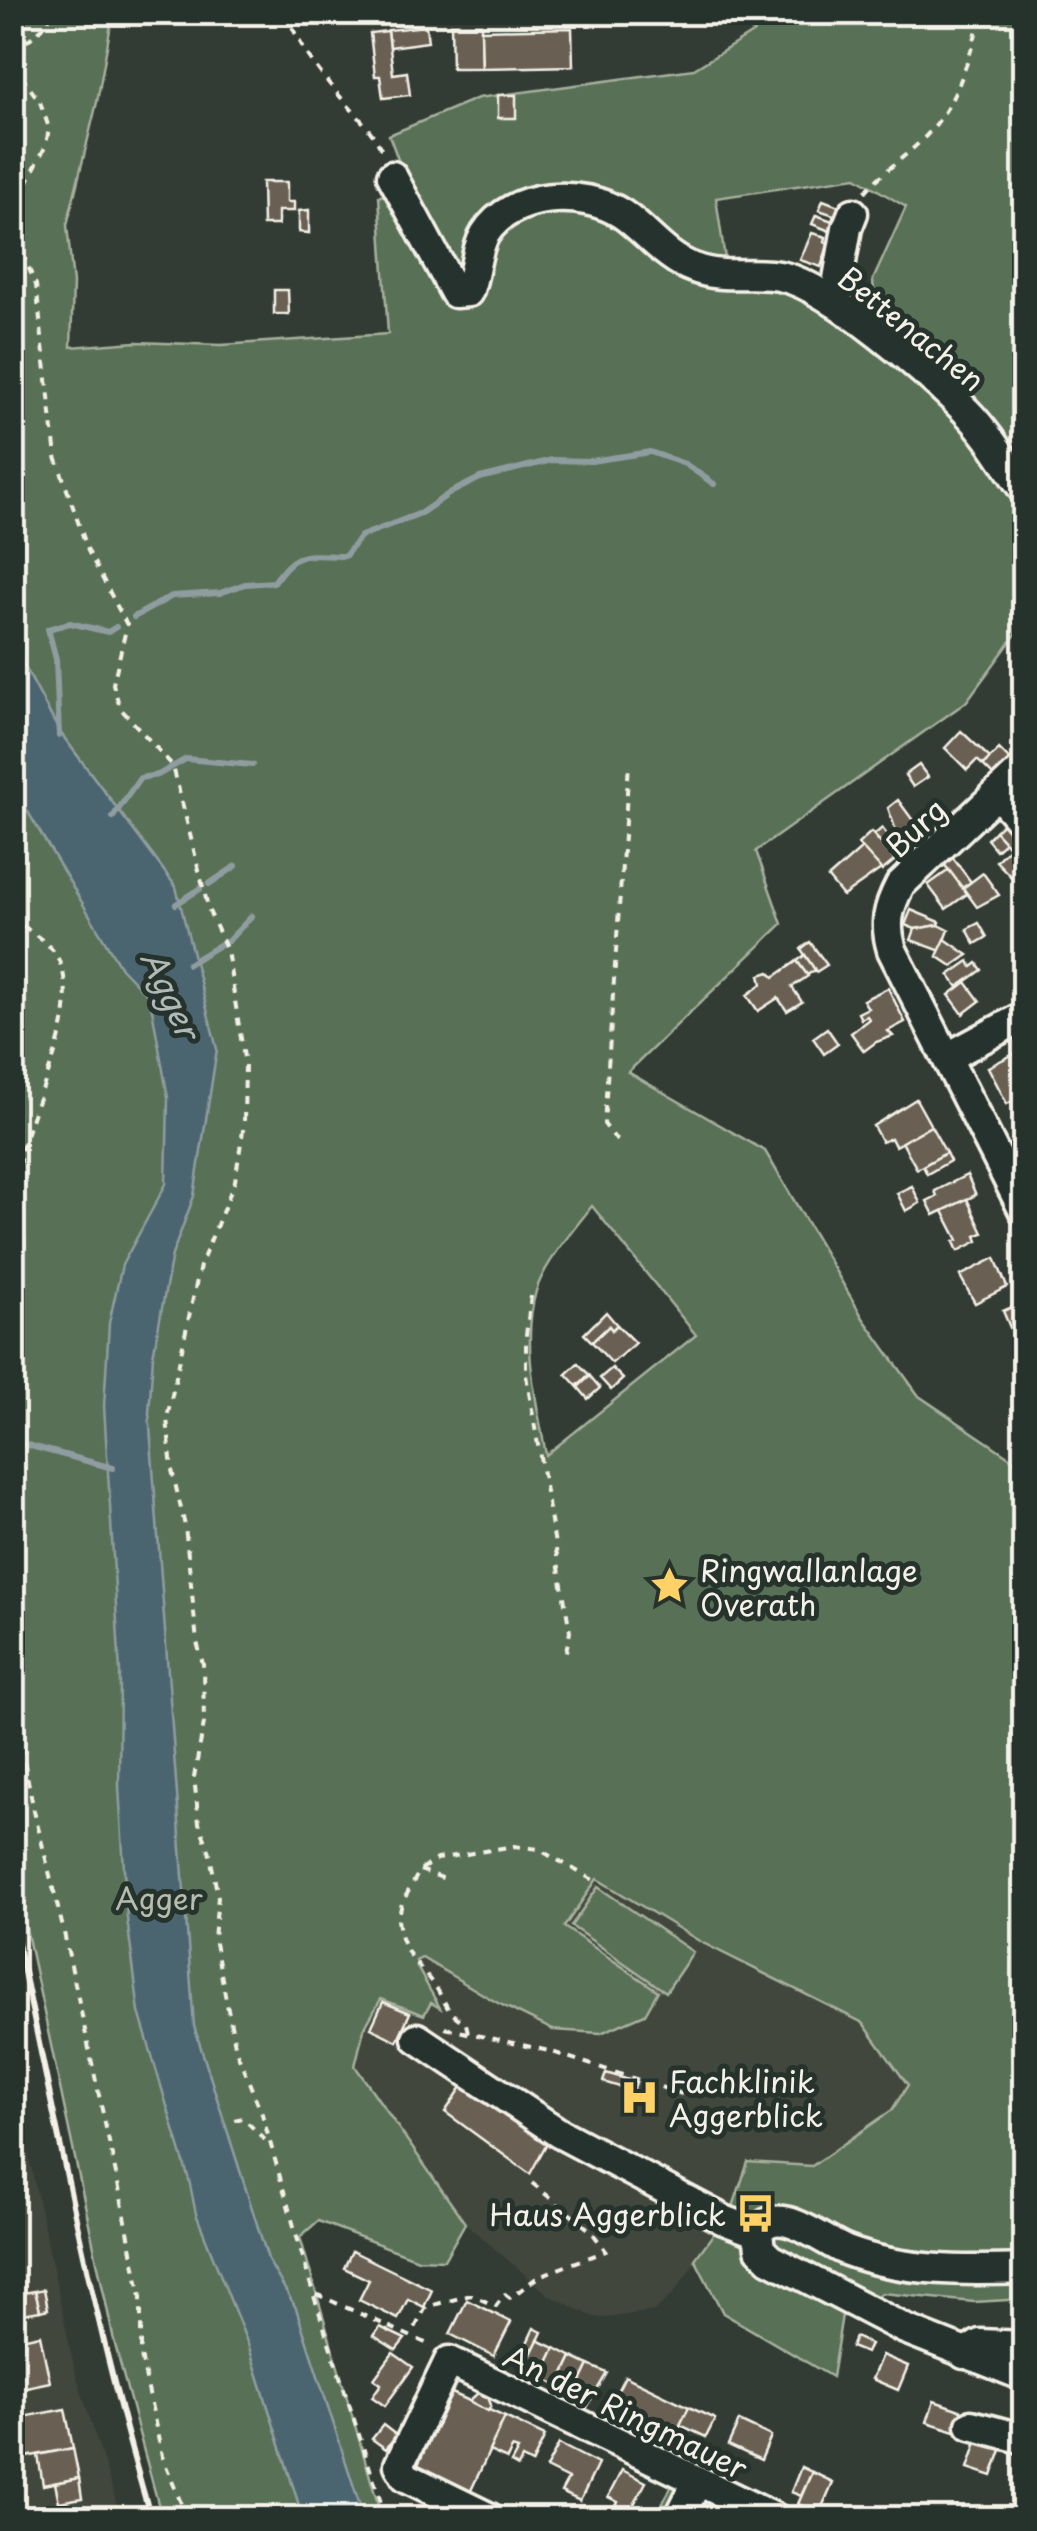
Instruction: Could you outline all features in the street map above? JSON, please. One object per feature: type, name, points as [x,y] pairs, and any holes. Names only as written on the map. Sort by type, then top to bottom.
[{"type":"street","name":"Bettenachen","points":[[392,176],[455,293],[468,292],[481,242],[496,221],[533,199],[602,204],[690,267],[729,276],[784,277],[834,302],[968,412],[1024,490]]},
{"type":"street","points":[[834,302],[853,213]]},
{"type":"street","name":"Burg","points":[[1024,768],[900,885],[886,921],[892,950],[1024,1211]]},
{"type":"street","points":[[998,794],[1024,824]]},
{"type":"street","points":[[948,1057],[1024,1016]]},
{"type":"street","points":[[417,2038],[560,2133],[724,2220],[758,2233]]},
{"type":"street","points":[[1024,2270],[900,2266],[844,2250],[776,2220],[766,2222],[758,2233],[760,2249],[770,2260],[905,2328],[1024,2376]]},
{"type":"street","points":[[964,2354],[980,2344],[1024,2346]]},
{"type":"street","points":[[449,2362],[399,2465],[406,2477],[490,2518]]},
{"type":"street","name":"An der Ringmauer","points":[[449,2362],[775,2518]]},
{"type":"street","points":[[971,2425],[1024,2439]]},
{"type":"street","points":[[679,2518],[697,2482]]},
{"type":"path","points":[[286,12],[296,36],[322,75],[369,126],[392,176]]},
{"type":"path","points":[[853,213],[877,178],[924,138],[947,111],[982,12]]},
{"type":"path","points":[[51,14],[18,49],[16,69],[40,102],[49,128],[46,146],[26,187],[15,236],[36,286],[56,457],[88,551],[127,625],[113,684],[120,708],[173,766],[210,911],[227,950],[245,1064],[244,1124],[235,1181],[200,1266],[167,1418],[203,1664],[204,1724],[194,1777],[199,1823],[218,1897],[214,1938],[236,2050],[262,2114],[313,2293],[386,2518]]},
{"type":"path","points":[[617,1141],[604,1124],[629,764]]},
{"type":"path","points":[[12,914],[20,924],[52,945],[64,974],[66,994],[62,1024],[21,1156],[18,1194],[24,1232],[12,1331]]},
{"type":"path","points":[[531,1296],[526,1375],[570,1632],[565,1656]]},
{"type":"path","points":[[12,1699],[126,2221],[140,2296],[144,2372],[162,2456],[187,2518]]},
{"type":"path","points":[[468,2032],[466,2024],[450,2012],[401,1938],[398,1920],[402,1903],[420,1870],[438,1859],[514,1846],[538,1849],[593,1880]]},
{"type":"path","points":[[420,1870],[448,1880]]},
{"type":"path","points":[[453,2043],[440,2029],[549,2052],[682,2094]]},
{"type":"path","points":[[234,2120],[243,2118],[269,2144]]},
{"type":"path","points":[[415,2328],[426,2308],[471,2296],[496,2306],[505,2294],[510,2298],[539,2276],[606,2251],[591,2232],[527,2179]]},
{"type":"path","points":[[313,2293],[436,2348],[449,2362]]},
{"type":"shaded area","name":"Fachklinik Aggerblick","points":[[597,1879],[701,1942],[863,2023],[908,2085],[892,2110],[812,2166],[748,2162],[733,2207],[674,2293],[654,2311],[604,2318],[549,2295],[465,2223],[355,2066],[365,2029],[381,1999],[413,2012],[431,2003],[438,2007],[415,1961],[422,1957],[496,2002],[553,2030],[657,1991],[564,1927]]},
{"type":"shaded area","points":[[12,2079],[75,2371],[121,2518],[13,2518]]},
{"type":"green space","name":"Agger","points":[[13,13],[113,13],[97,102],[67,225],[73,283],[71,347],[136,342],[221,345],[388,334],[379,196],[410,192],[389,135],[478,98],[694,69],[754,32],[775,13],[1024,13],[1024,472],[876,322],[873,280],[906,207],[856,177],[716,198],[728,279],[783,286],[828,307],[931,395],[1024,505],[1024,605],[1016,634],[966,702],[756,851],[782,924],[628,1072],[765,1151],[863,1318],[919,1396],[1024,1467],[1024,2299],[974,2302],[882,2293],[842,2315],[832,2377],[723,2313],[695,2259],[733,2207],[748,2162],[812,2166],[892,2110],[908,2085],[863,2023],[701,1942],[597,1879],[564,1927],[658,1991],[645,2014],[601,2033],[553,2030],[422,1958],[416,1961],[417,1967],[440,2008],[431,2003],[424,2015],[381,1999],[364,2029],[355,2066],[465,2223],[444,2260],[418,2259],[318,2221],[300,2237],[382,2518],[162,2518],[114,2341],[13,1867],[12,675],[176,887],[59,731],[13,645]],"holes":[[[592,1206],[696,1335],[546,1455],[532,1373],[532,1311],[546,1270]]]},
{"type":"green space","points":[[598,1887],[693,1952],[666,1992],[571,1926]]},
{"type":"green space","points":[[682,2466],[767,2518],[655,2518]]},
{"type":"water","name":"Agger","points":[[13,645],[59,731],[176,887],[217,1049],[194,1196],[172,1255],[153,1356],[149,1413],[194,2026],[269,2262],[296,2308],[364,2518],[303,2518],[249,2347],[196,2214],[139,2012],[127,1919],[119,1787],[120,1673],[104,1406],[109,1323],[122,1265],[166,1184],[168,1098],[150,998],[121,968],[13,787]]},
{"type":"building","points":[[451,24],[481,24],[482,68],[452,68]]},
{"type":"building","points":[[426,26],[428,42],[390,47],[388,30]]},
{"type":"building","points":[[572,28],[573,66],[482,68],[481,30]]},
{"type":"building","points":[[388,31],[393,74],[407,72],[410,95],[383,98],[380,76],[375,76],[370,33]]},
{"type":"building","points":[[498,95],[516,95],[516,118],[498,118]]},
{"type":"building","points":[[262,182],[287,182],[287,202],[294,202],[294,211],[278,211],[278,225],[263,225]]},
{"type":"building","points":[[823,200],[844,208],[838,223],[832,221],[834,215],[819,210]]},
{"type":"building","points":[[309,210],[309,233],[299,232],[299,211]]},
{"type":"building","points":[[816,215],[838,223],[835,233],[812,224]]},
{"type":"building","points":[[812,233],[826,237],[825,242],[829,243],[821,267],[800,260]]},
{"type":"building","points":[[274,290],[288,290],[289,314],[274,314]]},
{"type":"building","points":[[961,731],[990,758],[983,765],[977,760],[967,770],[945,748]]},
{"type":"building","points":[[999,749],[1012,762],[996,778],[983,765]]},
{"type":"building","points":[[919,765],[928,777],[913,787],[905,775]]},
{"type":"building","points":[[898,800],[928,841],[912,852],[895,828],[888,808]]},
{"type":"building","points":[[1010,816],[1024,831],[1024,843],[1015,853],[995,831]]},
{"type":"building","points":[[882,828],[894,844],[887,849],[874,835]]},
{"type":"building","points":[[995,831],[1005,842],[996,850],[987,839]]},
{"type":"building","points":[[871,832],[895,860],[882,871],[858,844]]},
{"type":"building","points":[[862,848],[881,869],[843,896],[828,878]]},
{"type":"building","points":[[1009,848],[1024,864],[1024,874],[1016,882],[996,861]]},
{"type":"building","points":[[953,858],[971,882],[962,888],[944,864]]},
{"type":"building","points":[[949,870],[967,894],[946,909],[928,885]]},
{"type":"building","points":[[983,873],[999,895],[977,907],[963,888]]},
{"type":"building","points":[[911,910],[940,922],[939,925],[915,929],[905,925]]},
{"type":"building","points":[[979,923],[987,937],[975,944],[967,929]]},
{"type":"building","points":[[939,925],[949,930],[941,951],[911,940],[915,929]]},
{"type":"building","points":[[945,939],[968,955],[952,966],[937,956]]},
{"type":"building","points":[[810,942],[827,965],[816,972],[801,949]]},
{"type":"building","points":[[805,955],[815,970],[807,975],[797,961]]},
{"type":"building","points":[[797,961],[808,976],[792,987],[802,1002],[787,1011],[778,998],[758,1011],[747,995],[762,984],[760,975],[769,972],[774,977]]},
{"type":"building","points":[[969,961],[972,967],[977,963],[982,970],[958,987],[949,975]]},
{"type":"building","points":[[966,982],[980,1001],[963,1014],[949,995]]},
{"type":"building","points":[[888,988],[905,1022],[888,1031],[893,1036],[864,1051],[851,1033],[869,1019],[861,1019],[858,1013],[868,1008],[863,1000]]},
{"type":"building","points":[[827,1028],[838,1044],[824,1054],[813,1038]]},
{"type":"building","points":[[1024,1049],[1024,1095],[1007,1104],[988,1067]]},
{"type":"building","points":[[916,1099],[931,1126],[895,1146],[891,1138],[882,1142],[873,1126]]},
{"type":"building","points":[[931,1126],[946,1153],[917,1169],[902,1142]]},
{"type":"building","points":[[946,1153],[950,1161],[927,1174],[923,1166]]},
{"type":"building","points":[[967,1175],[976,1195],[934,1215],[927,1201],[937,1196],[935,1191]]},
{"type":"building","points":[[912,1186],[920,1203],[906,1211],[897,1193]]},
{"type":"building","points":[[967,1199],[983,1233],[976,1236],[978,1241],[958,1251],[954,1242],[958,1240],[943,1211]]},
{"type":"building","points":[[995,1258],[1007,1287],[975,1303],[960,1276]]},
{"type":"building","points":[[1024,1272],[1024,1293],[1021,1295],[1013,1277]]},
{"type":"building","points":[[1024,1302],[1024,1333],[1014,1337],[1003,1311]]},
{"type":"building","points":[[606,1312],[617,1325],[612,1330],[609,1326],[592,1342],[584,1334]]},
{"type":"building","points":[[617,1325],[635,1343],[612,1363],[592,1342],[609,1326],[612,1330]]},
{"type":"building","points":[[578,1363],[589,1375],[577,1386],[566,1374]]},
{"type":"building","points":[[612,1368],[623,1379],[611,1390],[600,1378]]},
{"type":"building","points":[[590,1376],[600,1388],[588,1399],[578,1387]]},
{"type":"building","points":[[383,2002],[410,2013],[397,2041],[371,2028]]},
{"type":"building","points":[[606,2073],[636,2082],[633,2091],[603,2082]]},
{"type":"building","points":[[466,2081],[548,2141],[530,2174],[445,2112]]},
{"type":"building","points":[[352,2251],[432,2290],[424,2307],[408,2299],[398,2319],[359,2300],[369,2280],[344,2268]]},
{"type":"building","points":[[44,2289],[48,2309],[40,2311],[35,2291]]},
{"type":"building","points":[[35,2291],[40,2311],[12,2316],[12,2295]]},
{"type":"building","points":[[467,2300],[511,2322],[494,2356],[450,2334]]},
{"type":"building","points":[[380,2327],[405,2339],[396,2350],[374,2336]]},
{"type":"building","points":[[534,2328],[542,2332],[534,2349],[526,2345]]},
{"type":"building","points":[[40,2335],[50,2382],[12,2390],[12,2341]]},
{"type":"building","points":[[855,2337],[870,2344],[866,2353],[851,2347]]},
{"type":"building","points":[[538,2340],[555,2348],[541,2377],[532,2373],[528,2377],[522,2372]]},
{"type":"building","points":[[555,2348],[572,2357],[558,2386],[541,2377]]},
{"type":"building","points":[[393,2353],[413,2367],[385,2406],[372,2397],[381,2384],[374,2379]]},
{"type":"building","points":[[882,2355],[908,2366],[898,2390],[872,2379]]},
{"type":"building","points":[[572,2357],[589,2365],[575,2394],[558,2386]]},
{"type":"building","points":[[589,2365],[607,2373],[587,2407],[583,2405],[584,2398],[575,2394]]},
{"type":"building","points":[[625,2376],[689,2407],[670,2447],[605,2415]]},
{"type":"building","points":[[452,2393],[505,2417],[467,2499],[414,2473]]},
{"type":"building","points":[[478,2393],[488,2397],[488,2411],[469,2401]]},
{"type":"building","points":[[934,2401],[963,2411],[955,2431],[927,2422]]},
{"type":"building","points":[[689,2407],[715,2419],[706,2437],[680,2425]]},
{"type":"building","points":[[65,2409],[73,2448],[26,2457],[18,2418]]},
{"type":"building","points":[[505,2417],[545,2436],[532,2464],[522,2459],[518,2467],[511,2463],[518,2450],[512,2448],[507,2459],[489,2451]]},
{"type":"building","points":[[739,2421],[771,2436],[761,2460],[728,2445]]},
{"type":"building","points":[[383,2425],[396,2435],[386,2449],[372,2439]]},
{"type":"building","points":[[978,2439],[1002,2447],[992,2476],[968,2468]]},
{"type":"building","points":[[559,2444],[598,2464],[580,2501],[561,2492],[568,2479],[546,2468]]},
{"type":"building","points":[[73,2448],[79,2478],[43,2485],[38,2455]]},
{"type":"building","points":[[801,2467],[812,2472],[801,2496],[791,2492]]},
{"type":"building","points":[[622,2470],[646,2482],[632,2508],[638,2511],[634,2518],[612,2514],[618,2502],[608,2497]]},
{"type":"building","points":[[812,2472],[833,2482],[819,2514],[798,2504]]},
{"type":"building","points":[[79,2478],[82,2498],[59,2502],[55,2483]]},
{"type":"building","points":[[433,2507],[447,2514],[448,2510],[457,2518],[427,2518]]},
{"type":"waterway","points":[[134,617],[172,596],[220,593],[245,584],[274,582],[289,564],[304,556],[345,556],[361,536],[421,513],[480,478],[552,460],[591,461],[650,452],[685,464],[714,484]]},
{"type":"waterway","points":[[59,736],[56,659],[48,629],[70,623],[108,632],[116,627]]},
{"type":"waterway","points":[[113,817],[140,778],[158,775],[186,759],[252,765]]},
{"type":"waterway","points":[[209,884],[236,866]]},
{"type":"waterway","points":[[176,904],[200,889]]},
{"type":"waterway","points":[[228,941],[252,916]]},
{"type":"waterway","name":"Agger","points":[[188,964],[221,944]]},
{"type":"waterway","points":[[12,1441],[113,1468]]},
{"type":"railway","points":[[12,1916],[93,2294],[151,2518]]},
{"type":"place","name":"Ringwallanlage Overath","points":[[670,1586]]},
{"type":"place","name":"Fachklinik Aggerblick","points":[[639,2097]]},
{"type":"place","name":"Haus Aggerblick","points":[[756,2213]]}]
